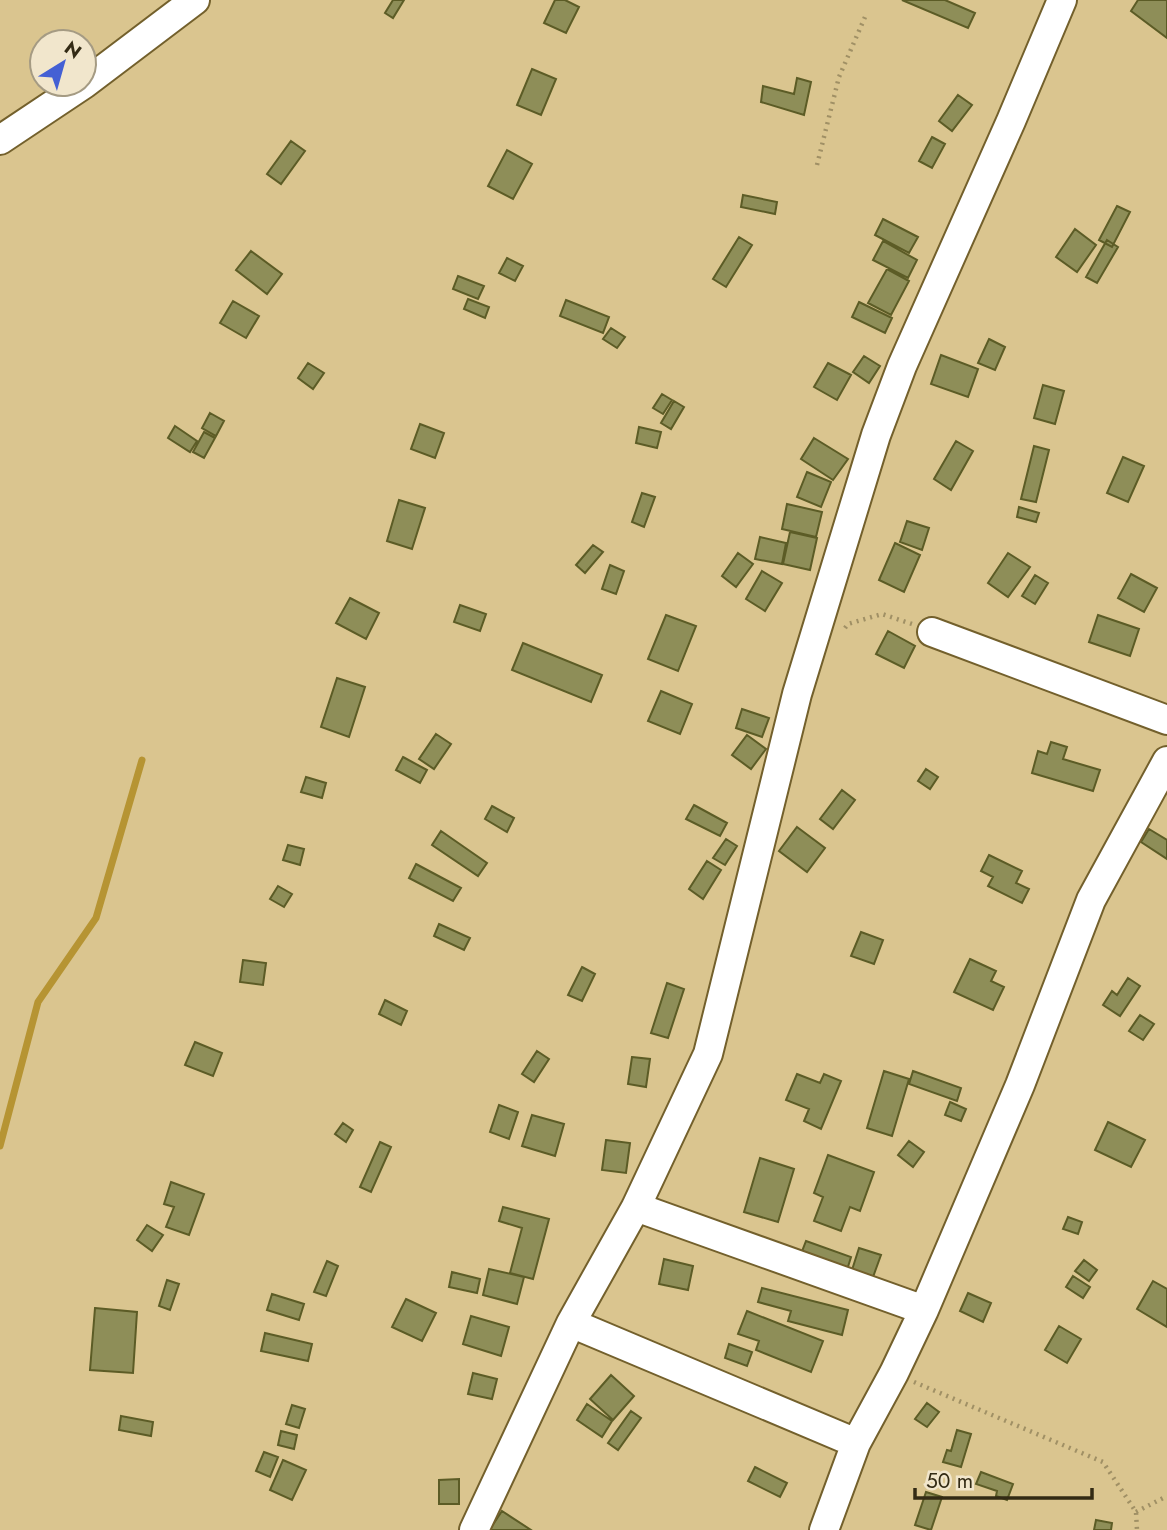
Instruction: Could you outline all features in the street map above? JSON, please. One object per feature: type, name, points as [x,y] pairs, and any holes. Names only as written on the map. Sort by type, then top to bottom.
[{"type":"street","points":[[98,73],[195,0]]},
{"type":"street","points":[[474,1530],[571,1323],[636,1207],[708,1054],[797,694],[876,435],[902,366],[1062,0]]},
{"type":"street","points":[[0,141],[63,98]]},
{"type":"street","points":[[932,632],[1167,720]]},
{"type":"street","points":[[824,1530],[856,1443],[925,1310],[1020,1085],[1091,900],[1167,761]]},
{"type":"street","points":[[636,1207],[925,1310]]},
{"type":"street","points":[[571,1323],[856,1443]]},
{"type":"path","points":[[817,165],[839,77],[865,17]]},
{"type":"path","points":[[840,634],[848,624],[882,614],[932,632]]},
{"type":"path","points":[[894,1373],[1103,1462],[1136,1513],[1137,1530]]},
{"type":"path","points":[[1136,1513],[1167,1496]]},
{"type":"building","points":[[393,0],[404,0],[393,18],[385,13]]},
{"type":"building","points":[[555,0],[565,0],[579,7],[566,33],[544,23]]},
{"type":"building","points":[[902,0],[945,0],[975,13],[968,28]]},
{"type":"building","points":[[1138,0],[1167,0],[1167,38],[1131,11]]},
{"type":"building","points":[[532,69],[556,79],[541,115],[517,105]]},
{"type":"building","points":[[797,78],[811,82],[804,115],[761,102],[763,86],[794,94]]},
{"type":"building","points":[[958,95],[972,105],[952,131],[939,121]]},
{"type":"building","points":[[932,137],[945,144],[932,168],[919,161]]},
{"type":"building","points":[[291,141],[305,151],[281,184],[267,174]]},
{"type":"building","points":[[507,150],[532,164],[513,199],[488,186]]},
{"type":"building","points":[[743,195],[777,202],[775,214],[741,207]]},
{"type":"building","points":[[1117,206],[1130,212],[1112,247],[1099,240]]},
{"type":"building","points":[[883,219],[918,237],[909,253],[875,235]]},
{"type":"building","points":[[1075,229],[1096,245],[1077,272],[1056,257]]},
{"type":"building","points":[[739,237],[752,245],[726,287],[713,279]]},
{"type":"building","points":[[1107,240],[1118,247],[1097,283],[1086,277]]},
{"type":"building","points":[[883,241],[917,260],[908,278],[873,260]]},
{"type":"building","points":[[251,251],[282,274],[267,294],[236,270]]},
{"type":"building","points":[[507,258],[523,266],[515,281],[499,273]]},
{"type":"building","points":[[887,269],[909,281],[891,315],[868,303]]},
{"type":"building","points":[[458,276],[484,286],[478,299],[453,289]]},
{"type":"building","points":[[468,299],[489,307],[485,318],[464,309]]},
{"type":"building","points":[[566,300],[609,317],[603,333],[560,316]]},
{"type":"building","points":[[233,301],[259,316],[246,338],[220,323]]},
{"type":"building","points":[[859,302],[892,318],[885,333],[852,317]]},
{"type":"building","points":[[611,328],[625,337],[617,348],[603,339]]},
{"type":"building","points":[[989,339],[1005,347],[995,370],[978,363]]},
{"type":"building","points":[[941,355],[978,369],[968,397],[931,384]]},
{"type":"building","points":[[864,356],[880,366],[869,383],[853,372]]},
{"type":"building","points":[[308,363],[324,373],[313,389],[298,378]]},
{"type":"building","points":[[828,363],[851,375],[837,400],[814,387]]},
{"type":"building","points":[[1043,385],[1064,391],[1055,424],[1034,418]]},
{"type":"building","points":[[662,394],[672,400],[663,414],[653,408]]},
{"type":"building","points":[[674,401],[684,407],[671,429],[661,423]]},
{"type":"building","points":[[210,413],[224,421],[216,436],[202,428]]},
{"type":"building","points":[[420,424],[444,433],[435,458],[411,449]]},
{"type":"building","points":[[175,426],[197,441],[190,452],[168,438]]},
{"type":"building","points":[[639,427],[661,432],[657,448],[636,443]]},
{"type":"building","points":[[204,432],[215,438],[204,458],[193,452]]},
{"type":"building","points":[[814,438],[848,459],[833,480],[801,459]]},
{"type":"building","points":[[956,441],[973,451],[951,490],[934,479]]},
{"type":"building","points":[[1034,446],[1049,450],[1036,502],[1021,499]]},
{"type":"building","points":[[1123,457],[1144,466],[1128,502],[1107,493]]},
{"type":"building","points":[[807,472],[831,482],[821,507],[797,497]]},
{"type":"building","points":[[642,493],[655,497],[644,527],[632,522]]},
{"type":"building","points":[[399,500],[425,508],[412,549],[387,541]]},
{"type":"building","points":[[787,504],[822,512],[816,537],[782,529]]},
{"type":"building","points":[[1019,507],[1039,513],[1036,522],[1017,517]]},
{"type":"building","points":[[907,521],[929,528],[922,550],[900,542]]},
{"type":"building","points":[[790,532],[817,538],[810,570],[783,564]]},
{"type":"building","points":[[760,537],[786,543],[782,564],[755,559]]},
{"type":"building","points":[[895,543],[920,555],[904,592],[879,580]]},
{"type":"building","points":[[593,545],[603,552],[585,573],[576,565]]},
{"type":"building","points":[[738,553],[753,564],[736,587],[722,576]]},
{"type":"building","points":[[1008,553],[1030,567],[1008,597],[988,583]]},
{"type":"building","points":[[610,565],[624,571],[616,594],[602,589]]},
{"type":"building","points":[[762,571],[782,583],[765,611],[746,599]]},
{"type":"building","points":[[1131,574],[1157,588],[1144,612],[1118,598]]},
{"type":"building","points":[[1035,575],[1048,583],[1035,604],[1022,596]]},
{"type":"building","points":[[350,598],[379,613],[366,639],[336,623]]},
{"type":"building","points":[[460,605],[486,614],[480,631],[454,622]]},
{"type":"building","points":[[666,615],[696,626],[678,671],[648,659]]},
{"type":"building","points":[[1098,615],[1139,629],[1130,656],[1089,642]]},
{"type":"building","points":[[888,631],[915,646],[904,668],[876,654]]},
{"type":"building","points":[[523,643],[602,675],[591,702],[512,670]]},
{"type":"building","points":[[337,678],[365,687],[349,737],[321,727]]},
{"type":"building","points":[[661,691],[692,704],[680,734],[648,721]]},
{"type":"building","points":[[742,709],[769,718],[762,737],[736,728]]},
{"type":"building","points":[[436,734],[451,744],[434,769],[419,759]]},
{"type":"building","points":[[747,735],[766,749],[751,769],[732,755]]},
{"type":"building","points":[[1051,742],[1067,747],[1063,759],[1100,770],[1093,791],[1032,773],[1038,751],[1047,754]]},
{"type":"building","points":[[403,757],[427,770],[420,783],[396,770]]},
{"type":"building","points":[[926,769],[938,777],[930,789],[918,781]]},
{"type":"building","points":[[306,777],[326,783],[322,798],[301,792]]},
{"type":"building","points":[[842,790],[855,800],[833,829],[820,819]]},
{"type":"building","points":[[694,805],[727,823],[720,836],[686,819]]},
{"type":"building","points":[[492,806],[514,818],[507,832],[485,819]]},
{"type":"building","points":[[797,827],[825,848],[807,872],[779,851]]},
{"type":"building","points":[[1149,829],[1167,840],[1167,859],[1141,842]]},
{"type":"building","points":[[441,831],[487,863],[478,876],[432,845]]},
{"type":"building","points":[[726,839],[737,846],[725,865],[713,858]]},
{"type":"building","points":[[288,845],[304,849],[300,865],[283,860]]},
{"type":"building","points":[[989,855],[1022,871],[1016,883],[1029,889],[1022,903],[988,886],[993,877],[981,871]]},
{"type":"building","points":[[707,861],[721,870],[703,899],[689,889]]},
{"type":"building","points":[[416,864],[461,888],[453,901],[409,878]]},
{"type":"building","points":[[278,886],[292,894],[284,907],[270,899]]},
{"type":"building","points":[[439,924],[470,938],[464,950],[434,936]]},
{"type":"building","points":[[861,932],[883,940],[874,964],[851,956]]},
{"type":"building","points":[[970,959],[996,971],[991,981],[1004,987],[993,1010],[954,992]]},
{"type":"building","points":[[243,960],[266,963],[263,985],[240,982]]},
{"type":"building","points":[[582,967],[595,974],[582,1001],[568,995]]},
{"type":"building","points":[[1128,978],[1140,986],[1120,1016],[1103,1005],[1112,991],[1117,995]]},
{"type":"building","points":[[667,983],[684,989],[668,1038],[651,1033]]},
{"type":"building","points":[[385,1000],[407,1011],[401,1025],[379,1014]]},
{"type":"building","points":[[1140,1015],[1154,1024],[1143,1040],[1129,1031]]},
{"type":"building","points":[[195,1042],[222,1053],[213,1076],[185,1065]]},
{"type":"building","points":[[537,1051],[549,1059],[534,1082],[522,1074]]},
{"type":"building","points":[[632,1057],[650,1059],[646,1087],[628,1084]]},
{"type":"building","points":[[884,1071],[909,1079],[892,1136],[867,1128]]},
{"type":"building","points":[[913,1071],[961,1088],[957,1101],[909,1084]]},
{"type":"building","points":[[797,1074],[820,1083],[824,1074],[841,1081],[821,1129],[804,1121],[809,1109],[786,1100]]},
{"type":"building","points":[[950,1102],[966,1109],[961,1121],[945,1115]]},
{"type":"building","points":[[499,1105],[518,1112],[509,1139],[490,1132]]},
{"type":"building","points":[[532,1115],[564,1124],[555,1156],[522,1146]]},
{"type":"building","points":[[1108,1122],[1145,1140],[1131,1167],[1095,1150]]},
{"type":"building","points":[[343,1123],[353,1130],[346,1142],[335,1134]]},
{"type":"building","points":[[606,1140],[630,1143],[626,1173],[602,1170]]},
{"type":"building","points":[[909,1141],[924,1152],[913,1167],[898,1155]]},
{"type":"building","points":[[380,1142],[391,1147],[371,1192],[360,1187]]},
{"type":"building","points":[[828,1155],[874,1172],[860,1211],[850,1207],[841,1231],[814,1221],[823,1197],[814,1193]]},
{"type":"building","points":[[760,1158],[794,1169],[778,1222],[744,1212]]},
{"type":"building","points":[[171,1182],[204,1194],[189,1235],[166,1227],[174,1207],[164,1204]]},
{"type":"building","points":[[503,1207],[549,1219],[533,1279],[510,1273],[522,1228],[499,1221]]},
{"type":"building","points":[[1068,1217],[1082,1222],[1078,1234],[1063,1229]]},
{"type":"building","points":[[147,1225],[163,1235],[152,1251],[137,1240]]},
{"type":"building","points":[[806,1241],[851,1257],[847,1270],[801,1254]]},
{"type":"building","points":[[859,1248],[881,1255],[873,1277],[852,1270]]},
{"type":"building","points":[[664,1259],[693,1266],[688,1290],[659,1284]]},
{"type":"building","points":[[1084,1260],[1097,1270],[1089,1281],[1075,1271]]},
{"type":"building","points":[[327,1261],[338,1266],[326,1296],[314,1292]]},
{"type":"building","points":[[489,1269],[524,1277],[517,1304],[483,1295]]},
{"type":"building","points":[[452,1272],[480,1279],[477,1293],[449,1287]]},
{"type":"building","points":[[1073,1276],[1090,1287],[1083,1298],[1066,1287]]},
{"type":"building","points":[[167,1280],[179,1284],[170,1310],[159,1306]]},
{"type":"building","points":[[1153,1281],[1167,1289],[1167,1327],[1137,1309]]},
{"type":"building","points":[[762,1288],[848,1310],[842,1335],[788,1321],[791,1311],[758,1302]]},
{"type":"building","points":[[968,1293],[991,1303],[983,1322],[960,1311]]},
{"type":"building","points":[[272,1294],[304,1304],[299,1320],[267,1310]]},
{"type":"building","points":[[406,1299],[436,1313],[422,1341],[392,1327]]},
{"type":"building","points":[[95,1308],[137,1312],[133,1373],[90,1370]]},
{"type":"building","points":[[747,1311],[823,1341],[811,1372],[756,1350],[759,1341],[738,1334]]},
{"type":"building","points":[[471,1316],[509,1327],[501,1356],[463,1344]]},
{"type":"building","points":[[1059,1326],[1081,1339],[1067,1363],[1045,1350]]},
{"type":"building","points":[[265,1333],[312,1344],[308,1361],[261,1351]]},
{"type":"building","points":[[729,1344],[752,1352],[747,1366],[725,1358]]},
{"type":"building","points":[[473,1373],[497,1379],[492,1399],[468,1394]]},
{"type":"building","points":[[611,1375],[634,1396],[613,1420],[590,1399]]},
{"type":"building","points":[[927,1403],[939,1412],[927,1427],[915,1419]]},
{"type":"building","points":[[587,1404],[612,1421],[602,1437],[577,1420]]},
{"type":"building","points":[[292,1405],[305,1409],[299,1428],[286,1424]]},
{"type":"building","points":[[631,1411],[641,1418],[618,1450],[608,1443]]},
{"type":"building","points":[[121,1416],[153,1422],[151,1436],[119,1430]]},
{"type":"building","points":[[957,1430],[971,1434],[961,1467],[943,1462],[947,1450],[951,1451]]},
{"type":"building","points":[[281,1431],[297,1435],[294,1449],[278,1445]]},
{"type":"building","points":[[264,1452],[278,1457],[270,1477],[256,1471]]},
{"type":"building","points":[[283,1460],[306,1470],[292,1500],[270,1490]]},
{"type":"building","points":[[755,1467],[787,1483],[780,1497],[748,1481]]},
{"type":"building","points":[[981,1472],[1013,1484],[1007,1500],[996,1496],[997,1491],[976,1484]]},
{"type":"building","points":[[459,1479],[459,1504],[439,1504],[439,1480]]},
{"type":"building","points":[[926,1492],[942,1497],[931,1530],[915,1525]]},
{"type":"building","points":[[502,1511],[531,1530],[490,1529]]},
{"type":"building","points":[[1096,1520],[1112,1523],[1111,1530],[1094,1530]]},
{"type":"waterway","points":[[0,1146],[38,1002],[96,918],[142,760]]}]
